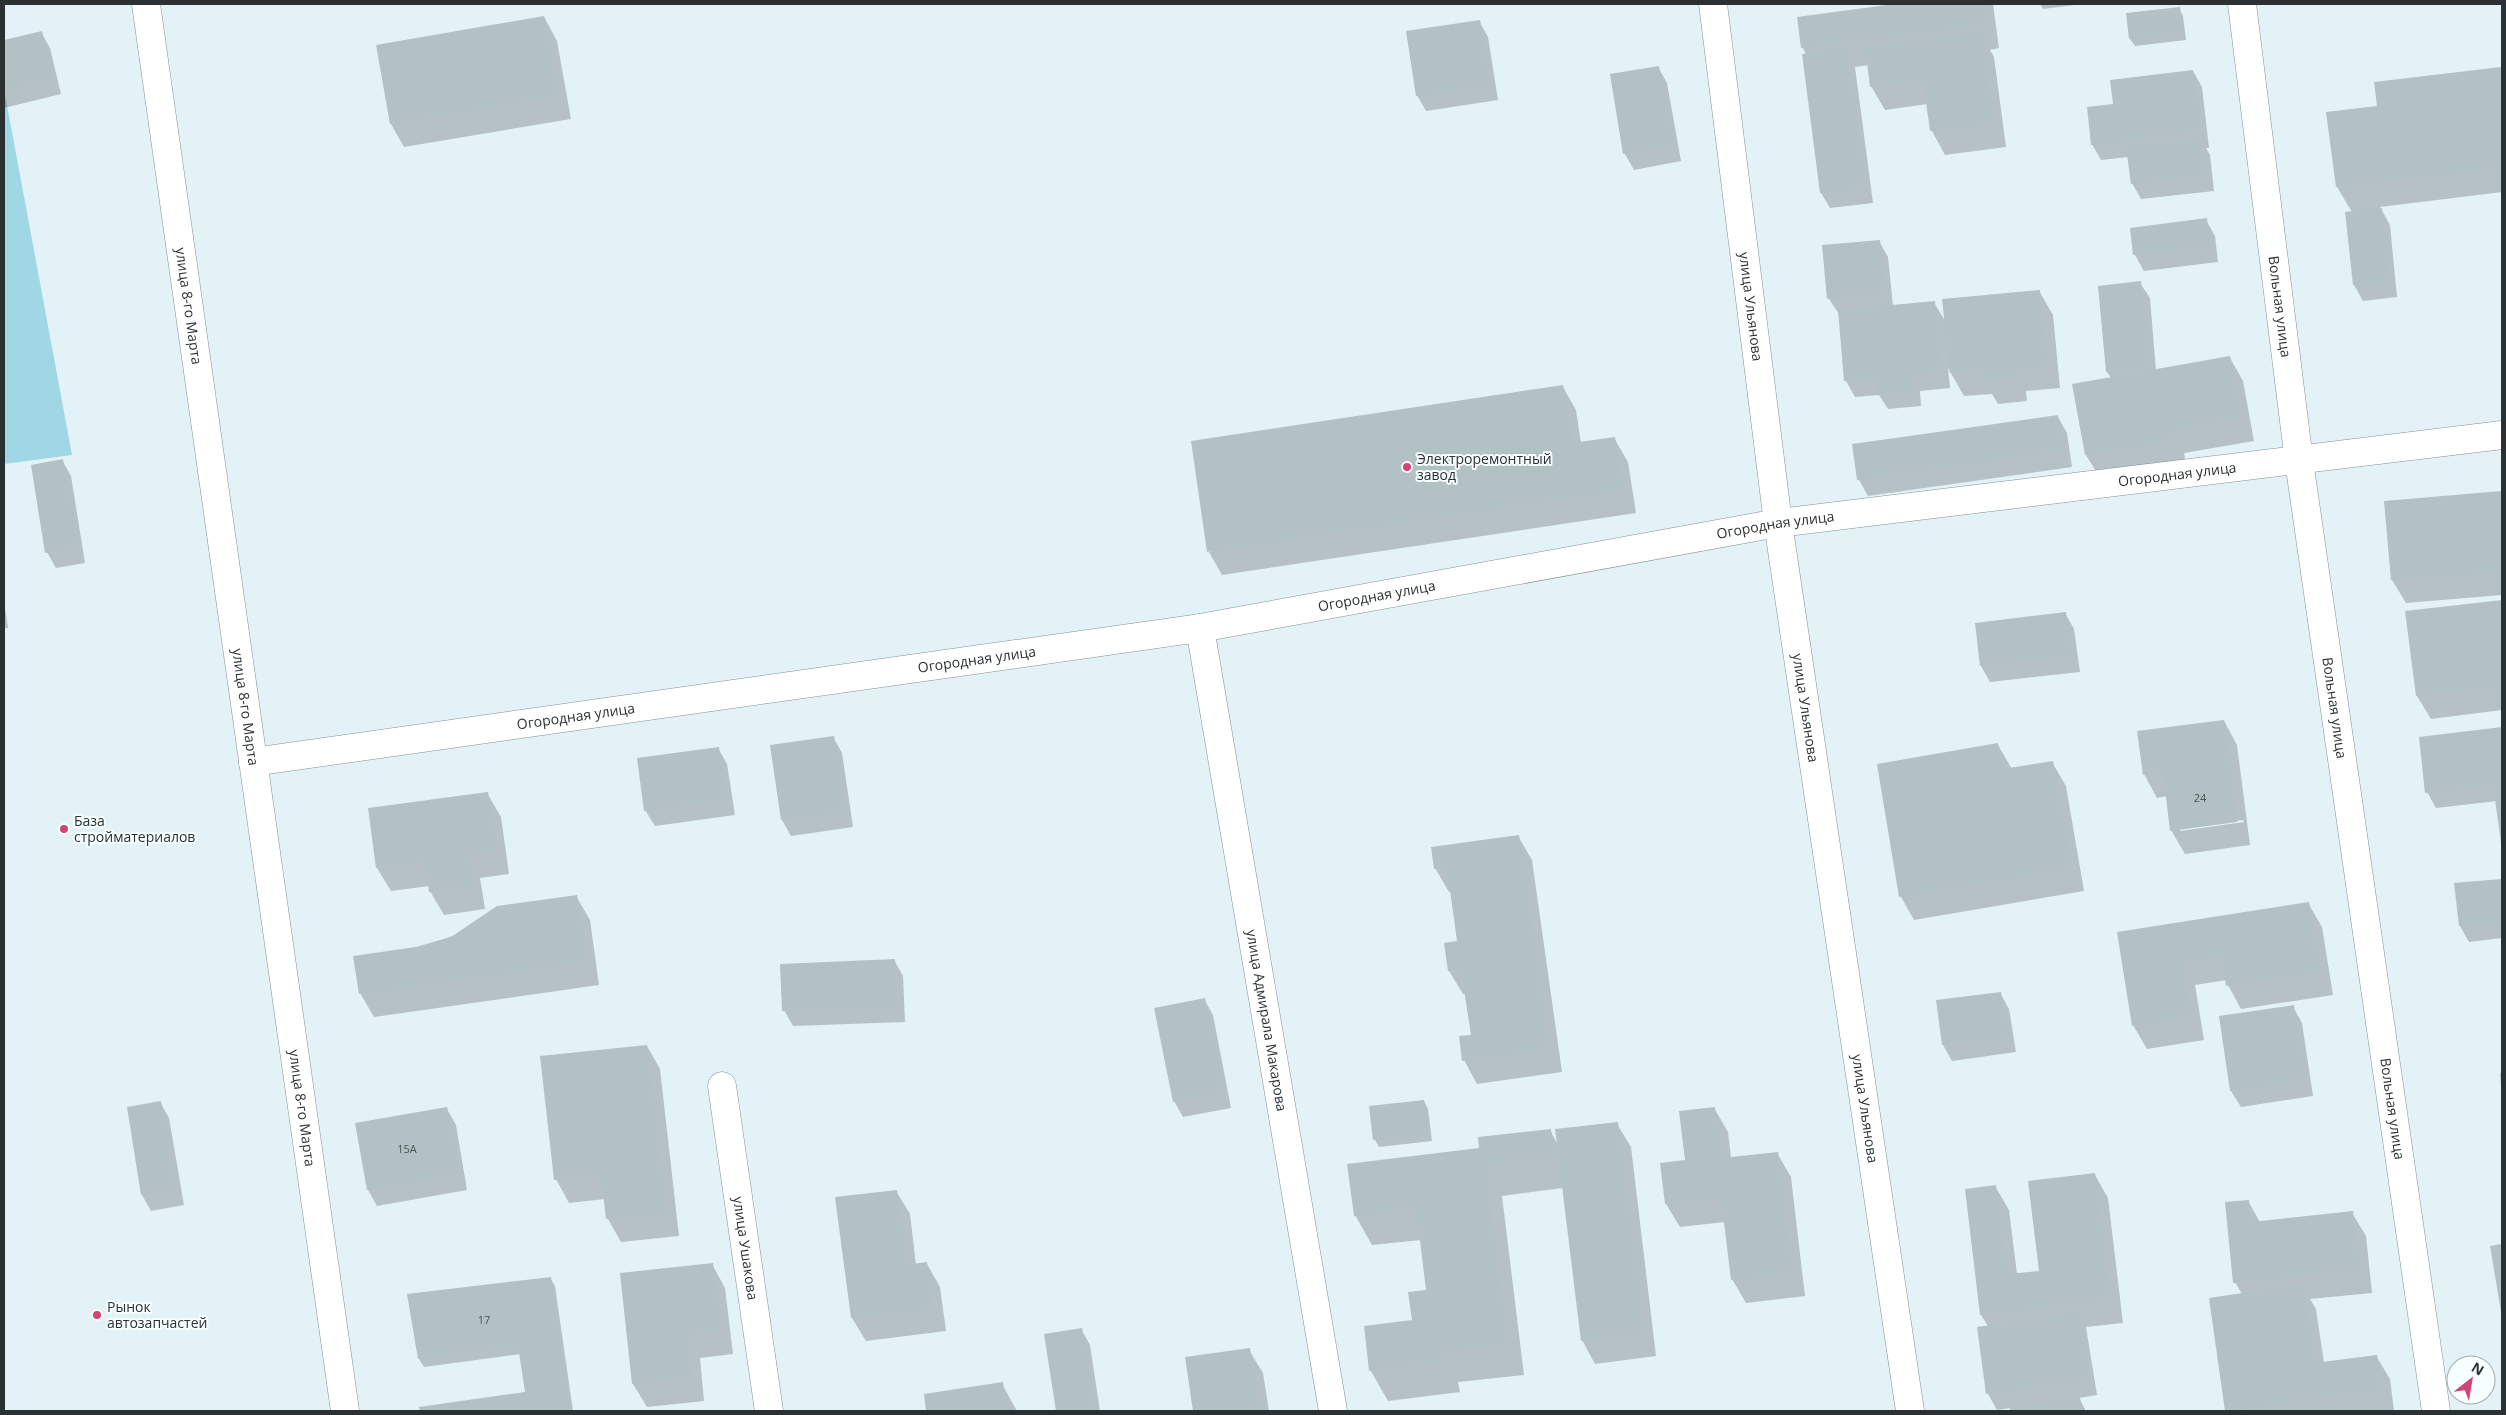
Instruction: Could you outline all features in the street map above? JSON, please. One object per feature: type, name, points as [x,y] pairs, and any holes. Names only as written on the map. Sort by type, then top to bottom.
[{"type":"street","name":"улица 8-го Марта","points":[[146,4],[345,1411]]},
{"type":"street","name":"улица Ульянова","points":[[1713,4],[1778,523],[1910,1411]]},
{"type":"street","name":"Вольная улица","points":[[2242,4],[2299,461],[2436,1411]]},
{"type":"street","name":"Огородная улица","points":[[253,762],[1200,628],[1778,523],[2502,435]]},
{"type":"street","name":"улица Адмирала Макарова","points":[[1200,628],[1333,1411]]},
{"type":"street","name":"улица Ушакова","points":[[722,1086],[769,1411]]},
{"type":"shaded area","points":[[4,89],[72,455],[4,464]]},
{"type":"building","points":[[1894,4],[1983,4],[1986,25],[1801,48],[1797,17]]},
{"type":"building","points":[[2180,7],[2183,32],[2129,39],[2126,13]]},
{"type":"building","points":[[544,16],[558,95],[390,124],[376,45]]},
{"type":"building","points":[[1480,20],[1489,85],[1416,96],[1406,31]]},
{"type":"building","points":[[42,31],[53,78],[4,90],[4,40]]},
{"type":"building","points":[[1981,32],[1993,124],[1930,131],[1923,80],[1870,87],[1865,47]]},
{"type":"building","points":[[1847,48],[1865,187],[1820,193],[1802,54]]},
{"type":"building","points":[[1659,66],[1673,146],[1623,154],[1610,74]]},
{"type":"building","points":[[2501,67],[2502,168],[2336,187],[2326,112],[2377,106],[2374,82]]},
{"type":"building","points":[[2193,70],[2201,132],[2091,145],[2087,107],[2113,104],[2110,80]]},
{"type":"building","points":[[2201,137],[2205,175],[2131,184],[2126,147]]},
{"type":"building","points":[[2382,208],[2389,282],[2353,285],[2345,212]]},
{"type":"building","points":[[2207,218],[2210,246],[2133,255],[2130,228]]},
{"type":"building","points":[[1880,240],[1885,294],[1827,299],[1822,245]]},
{"type":"building","points":[[2141,281],[2149,368],[2106,372],[2098,286]]},
{"type":"building","points":[[2040,290],[2047,365],[2013,368],[2015,378],[1983,381],[1982,370],[1950,373],[1942,299]]},
{"type":"building","points":[[1935,301],[1941,372],[1911,375],[1913,390],[1877,394],[1876,379],[1844,381],[1838,310]]},
{"type":"building","points":[[2230,356],[2241,417],[2172,430],[2173,441],[2085,455],[2072,384]]},
{"type":"building","name":"Электроремонтный завод","points":[[1563,385],[1572,443],[1615,437],[1623,490],[1207,552],[1191,441]]},
{"type":"building","points":[[2058,415],[2063,451],[1857,480],[1852,444]]},
{"type":"building","points":[[63,459],[77,548],[45,553],[31,465]]},
{"type":"building","points":[[2502,491],[2502,571],[2391,580],[2384,501]]},
{"type":"building","points":[[2502,600],[2502,686],[2416,696],[2405,611]]},
{"type":"building","points":[[2066,612],[2071,656],[1980,666],[1975,623]]},
{"type":"building","points":[[2224,720],[2237,822],[2170,831],[2163,772],[2143,775],[2137,731]]},
{"type":"building","points":[[2502,727],[2502,784],[2425,793],[2419,737]]},
{"type":"building","points":[[834,736],[844,811],[781,820],[770,745]]},
{"type":"building","points":[[1998,743],[2003,769],[2053,761],[2071,868],[1899,897],[1877,764]]},
{"type":"building","points":[[719,747],[726,799],[644,811],[637,758]]},
{"type":"building","points":[[2502,791],[2502,843],[2501,843],[2494,792]]},
{"type":"building","points":[[488,792],[496,851],[468,855],[472,886],[429,892],[425,861],[376,868],[368,808]]},
{"type":"building","points":[[1519,835],[1549,1048],[1462,1061],[1459,1036],[1471,1035],[1461,970],[1448,971],[1444,943],[1457,941],[1447,868],[1434,869],[1431,847]]},
{"type":"building","points":[[2502,879],[2502,922],[2459,926],[2454,883]]},
{"type":"building","points":[[577,895],[586,962],[359,994],[353,956],[416,947],[451,937],[497,906]]},
{"type":"building","points":[[2309,902],[2321,971],[2226,986],[2222,955],[2182,962],[2191,1017],[2132,1026],[2117,932]]},
{"type":"building","points":[[895,959],[896,1006],[782,1011],[780,964]]},
{"type":"building","points":[[2001,992],[2007,1037],[1942,1045],[1936,1000]]},
{"type":"building","points":[[1205,998],[1223,1093],[1173,1102],[1154,1008]]},
{"type":"building","points":[[2294,1005],[2305,1080],[2230,1091],[2219,1016]]},
{"type":"building","points":[[647,1045],[666,1213],[606,1219],[601,1175],[554,1180],[540,1056]]},
{"type":"building","points":[[2502,1072],[2502,1086],[2501,1086],[2500,1073]]},
{"type":"building","points":[[1424,1100],[1429,1133],[1373,1140],[1369,1106]]},
{"type":"building","points":[[161,1101],[175,1190],[141,1195],[127,1107]]},
{"type":"building","points":[[447,1107],[459,1174],[367,1190],[355,1123]]},
{"type":"building","points":[[1715,1107],[1722,1158],[1778,1152],[1792,1273],[1731,1280],[1721,1198],[1665,1204],[1660,1163],[1685,1160],[1679,1111]]},
{"type":"building","points":[[1618,1122],[1644,1333],[1581,1341],[1555,1129]]},
{"type":"building","points":[[1551,1129],[1554,1157],[1485,1166],[1507,1344],[1442,1352],[1444,1362],[1369,1371],[1364,1326],[1412,1320],[1408,1292],[1426,1290],[1416,1208],[1354,1216],[1347,1164],[1479,1148],[1478,1137]]},
{"type":"building","points":[[2095,1173],[2110,1300],[1980,1315],[1965,1189],[1996,1185],[2007,1274],[2039,1271],[2028,1181]]},
{"type":"building","points":[[897,1190],[906,1265],[927,1262],[933,1308],[851,1318],[835,1197]]},
{"type":"building","points":[[2249,1200],[2251,1222],[2353,1211],[2359,1270],[2233,1283],[2225,1202]]},
{"type":"building","points":[[2502,1244],[2502,1312],[2501,1312],[2490,1246]]},
{"type":"building","points":[[713,1263],[720,1331],[687,1335],[692,1377],[632,1384],[620,1273]]},
{"type":"building","points":[[551,1277],[570,1411],[420,1411],[419,1407],[525,1392],[518,1346],[418,1359],[407,1294]]},
{"type":"building","points":[[2303,1284],[2314,1363],[2377,1355],[2382,1389],[2225,1411],[2209,1298]]},
{"type":"building","points":[[2079,1312],[2089,1380],[1986,1394],[1977,1327]]},
{"type":"building","points":[[1082,1328],[1094,1411],[1056,1411],[1044,1334]]},
{"type":"building","points":[[1250,1348],[1260,1411],[1193,1411],[1185,1357]]},
{"type":"building","points":[[1003,1382],[1007,1411],[926,1411],[924,1394]]},
{"type":"building","points":[[2080,1398],[2082,1411],[2010,1411],[2010,1407]]},
{"type":"place","name":"Электроремонтный завод","points":[[1407,467]]},
{"type":"place","name":"База стройматериалов","points":[[64,829]]},
{"type":"place","name":"Рынок автозапчастей","points":[[97,1315]]}]
